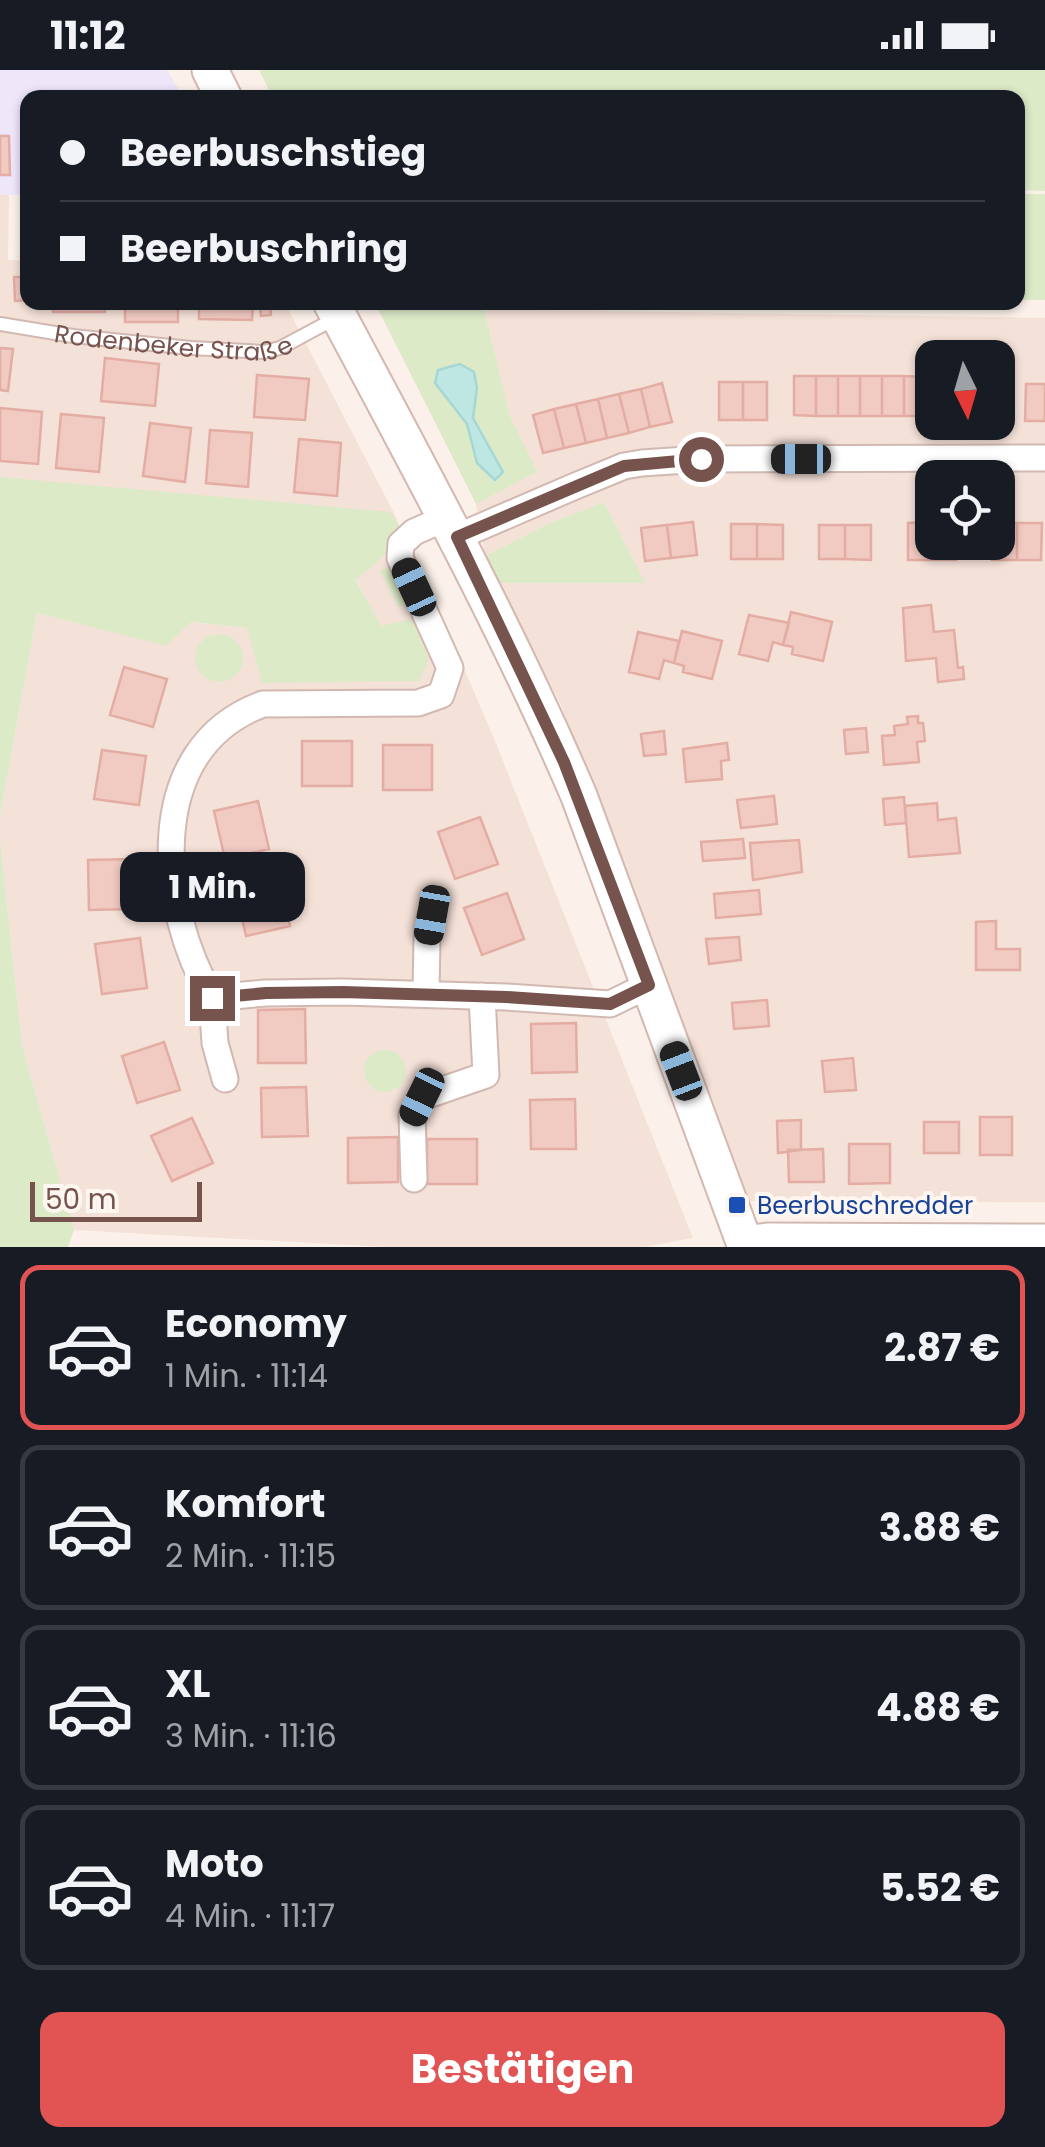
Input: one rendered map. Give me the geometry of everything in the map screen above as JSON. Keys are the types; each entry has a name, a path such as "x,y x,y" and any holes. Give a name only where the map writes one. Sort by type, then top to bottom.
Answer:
{"street":[{"name":"Rodenbeker Straße","path":"334,310 452,527 557,745 745,1243"},
{"path":"225,1079 216,1043 212,998 179,926 169,865 174,815 187,773 202,744 221,726 240,712 263,704 418,703 441,695 450,668 400,558 401,544 414,532 452,527 642,463 701,459 1045,458"},
{"path":"426,993 427,939 432,915"},
{"path":"212,998 315,992 426,993 610,1004 649,985"},
{"path":"414,1179 412,1115 422,1097 486,1075 482,996"},
{"path":"745,1243 768,1236 1045,1237"}],"lane":[{"name":"Rodenbeker Straße","path":"0,324 73,336 264,352 280,348 334,310"}],"shaded area":[{"path":"0,70 167,70 179,90 20,90 20,195 0,195"},
{"path":"0,195 9,195 8,260 20,261 20,310 289,310 398,521 0,481"},
{"path":"484,310 1045,318 1045,1202 739,1201 561,705 497,583 644,583 604,502 550,523 485,556 476,504 536,472 510,416"},
{"path":"410,543 493,736 693,1238 644,1247 387,1247 74,1230 22,1045 0,839 0,816 37,613 166,645 190,622 247,628 381,627 356,579 392,549"}],"green space":[{"path":"259,70 1045,70 1045,191 1025,190 1025,90 269,90"},
{"path":"1025,194 1045,194 1045,300 1025,300"},
{"path":"379,310 484,310 510,416 537,472 476,504","holes":["477,388 473,418 503,472 496,479 472,449 467,424 456,408"]},
{"path":"0,477 391,512 410,543 392,549 356,580 381,626 412,619 429,659 419,681 262,683 247,628 191,622 166,646 37,613 0,816"},
{"path":"604,502 645,583 497,583 485,556 550,523"},
{"path":"393,565 412,601 399,608 380,571"},
{"path":"219,634 236,641 243,658 236,675 219,682 202,675 195,658 202,641"},
{"path":"0,839 22,1045 74,1230 68,1247 0,1247"},
{"path":"385,1050 400,1056 406,1071 400,1086 385,1092 370,1086 364,1071 370,1056"}],"water":[{"path":"460,364 474,372 477,388 473,418 503,472 495,480 477,463 467,424 435,383 438,370"}],"building":[{"path":"0,136 9,136 10,175 0,175"},
{"path":"14,277 20,277 20,301 15,301"},
{"path":"53,310 105,310 105,312"},
{"path":"125,310 178,310 178,322 125,322"},
{"path":"199,310 253,310 252,320 199,319"},
{"path":"0,348 13,349 8,391 0,390"},
{"path":"105,358 159,364 155,406 101,401"},
{"path":"257,375 309,379 305,420 254,417"},
{"path":"794,376 816,376 816,416 794,415"},
{"path":"816,376 838,376 838,416 816,416"},
{"path":"838,376 860,376 860,416 838,416"},
{"path":"860,376 882,376 882,416 860,416"},
{"path":"882,376 904,376 904,416 882,416"},
{"path":"904,376 915,376 915,416 904,416"},
{"path":"719,382 743,382 743,420 719,420"},
{"path":"743,382 767,382 767,420 743,420"},
{"path":"662,383 672,422 650,427 641,389"},
{"path":"1026,384 1045,384 1045,421 1025,421"},
{"path":"641,389 650,427 629,433 619,394"},
{"path":"619,394 629,433 607,438 598,399"},
{"path":"598,399 607,438 586,443 576,404"},
{"path":"576,404 586,443 564,448 554,409"},
{"path":"0,408 42,412 38,464 0,461"},
{"path":"554,409 564,448 543,453 533,415"},
{"path":"61,414 104,418 99,472 56,468"},
{"path":"150,423 191,428 185,482 143,476"},
{"path":"210,430 252,433 248,487 206,483"},
{"path":"299,439 341,443 337,496 294,492"},
{"path":"693,522 697,555 671,558 667,525"},
{"path":"908,523 915,523 915,560 908,560"},
{"path":"1015,523 1017,523 1015,560"},
{"path":"1017,523 1042,523 1041,560 1017,560"},
{"path":"731,524 757,524 757,559 731,559"},
{"path":"757,524 783,525 783,559 757,559"},
{"path":"667,525 671,558 645,561 641,528"},
{"path":"819,525 845,525 845,559 819,559"},
{"path":"845,525 871,525 871,560 845,559"},
{"path":"931,605 934,632 954,630 958,668 963,667 964,679 938,682 936,658 906,661 903,608"},
{"path":"791,612 832,622 823,661 792,654 793,647 783,645"},
{"path":"749,615 789,623 783,645 773,642 768,661 739,654"},
{"path":"682,631 722,641 712,679 683,672 684,666 674,663"},
{"path":"638,632 679,641 674,663 664,660 659,679 629,672"},
{"path":"124,667 167,679 153,727 110,715"},
{"path":"918,716 925,741 917,742 919,762 884,765 882,736 895,735 894,726 908,724 907,717"},
{"path":"866,728 868,752 846,754 844,730"},
{"path":"664,731 666,754 644,756 641,734"},
{"path":"302,741 352,741 352,786 302,786"},
{"path":"727,743 729,760 721,761 722,779 686,782 683,749"},
{"path":"383,745 432,745 432,790 383,790"},
{"path":"102,750 146,756 139,805 94,799"},
{"path":"774,796 777,824 741,828 737,800"},
{"path":"904,797 906,823 885,825 883,799"},
{"path":"258,801 269,849 225,859 214,811"},
{"path":"937,803 938,820 956,818 960,853 909,857 905,806"},
{"path":"480,817 498,864 455,879 438,832"},
{"path":"743,839 745,858 703,861 701,842"},
{"path":"799,840 802,872 753,880 750,843"},
{"path":"134,859 135,909 89,910 88,860"},
{"path":"279,878 290,926 246,936 235,888"},
{"path":"759,890 761,914 716,918 714,894"},
{"path":"507,893 524,939 482,955 464,908"},
{"path":"996,921 996,949 1020,949 1020,970 976,970 976,922"},
{"path":"739,937 741,960 709,964 706,939"},
{"path":"140,938 147,988 102,994 95,944"},
{"path":"767,1000 769,1026 734,1029 732,1003"},
{"path":"305,1009 306,1063 258,1063 258,1010"},
{"path":"576,1023 577,1072 532,1073 531,1024"},
{"path":"164,1042 180,1090 137,1103 122,1056"},
{"path":"853,1058 856,1090 825,1092 822,1061"},
{"path":"306,1087 308,1136 262,1137 261,1088"},
{"path":"575,1099 576,1149 531,1149 530,1100"},
{"path":"980,1117 1012,1117 1012,1155 980,1155"},
{"path":"192,1118 213,1163 172,1181 151,1136"},
{"path":"801,1120 801,1150 778,1153 777,1121"},
{"path":"924,1122 959,1122 959,1153 924,1153"},
{"path":"398,1137 398,1182 348,1183 348,1138"},
{"path":"427,1139 477,1139 477,1184 427,1184"},
{"path":"849,1144 890,1144 890,1183 849,1184"},
{"path":"823,1149 824,1182 789,1182 788,1150"}],"place":[{"name":"Beerbuschredder","path":"737,1205"}],"route":[{"path":"212,998 266,993 426,993 610,1004 649,985 564,762 457,537 624,466 701,459"}]}
